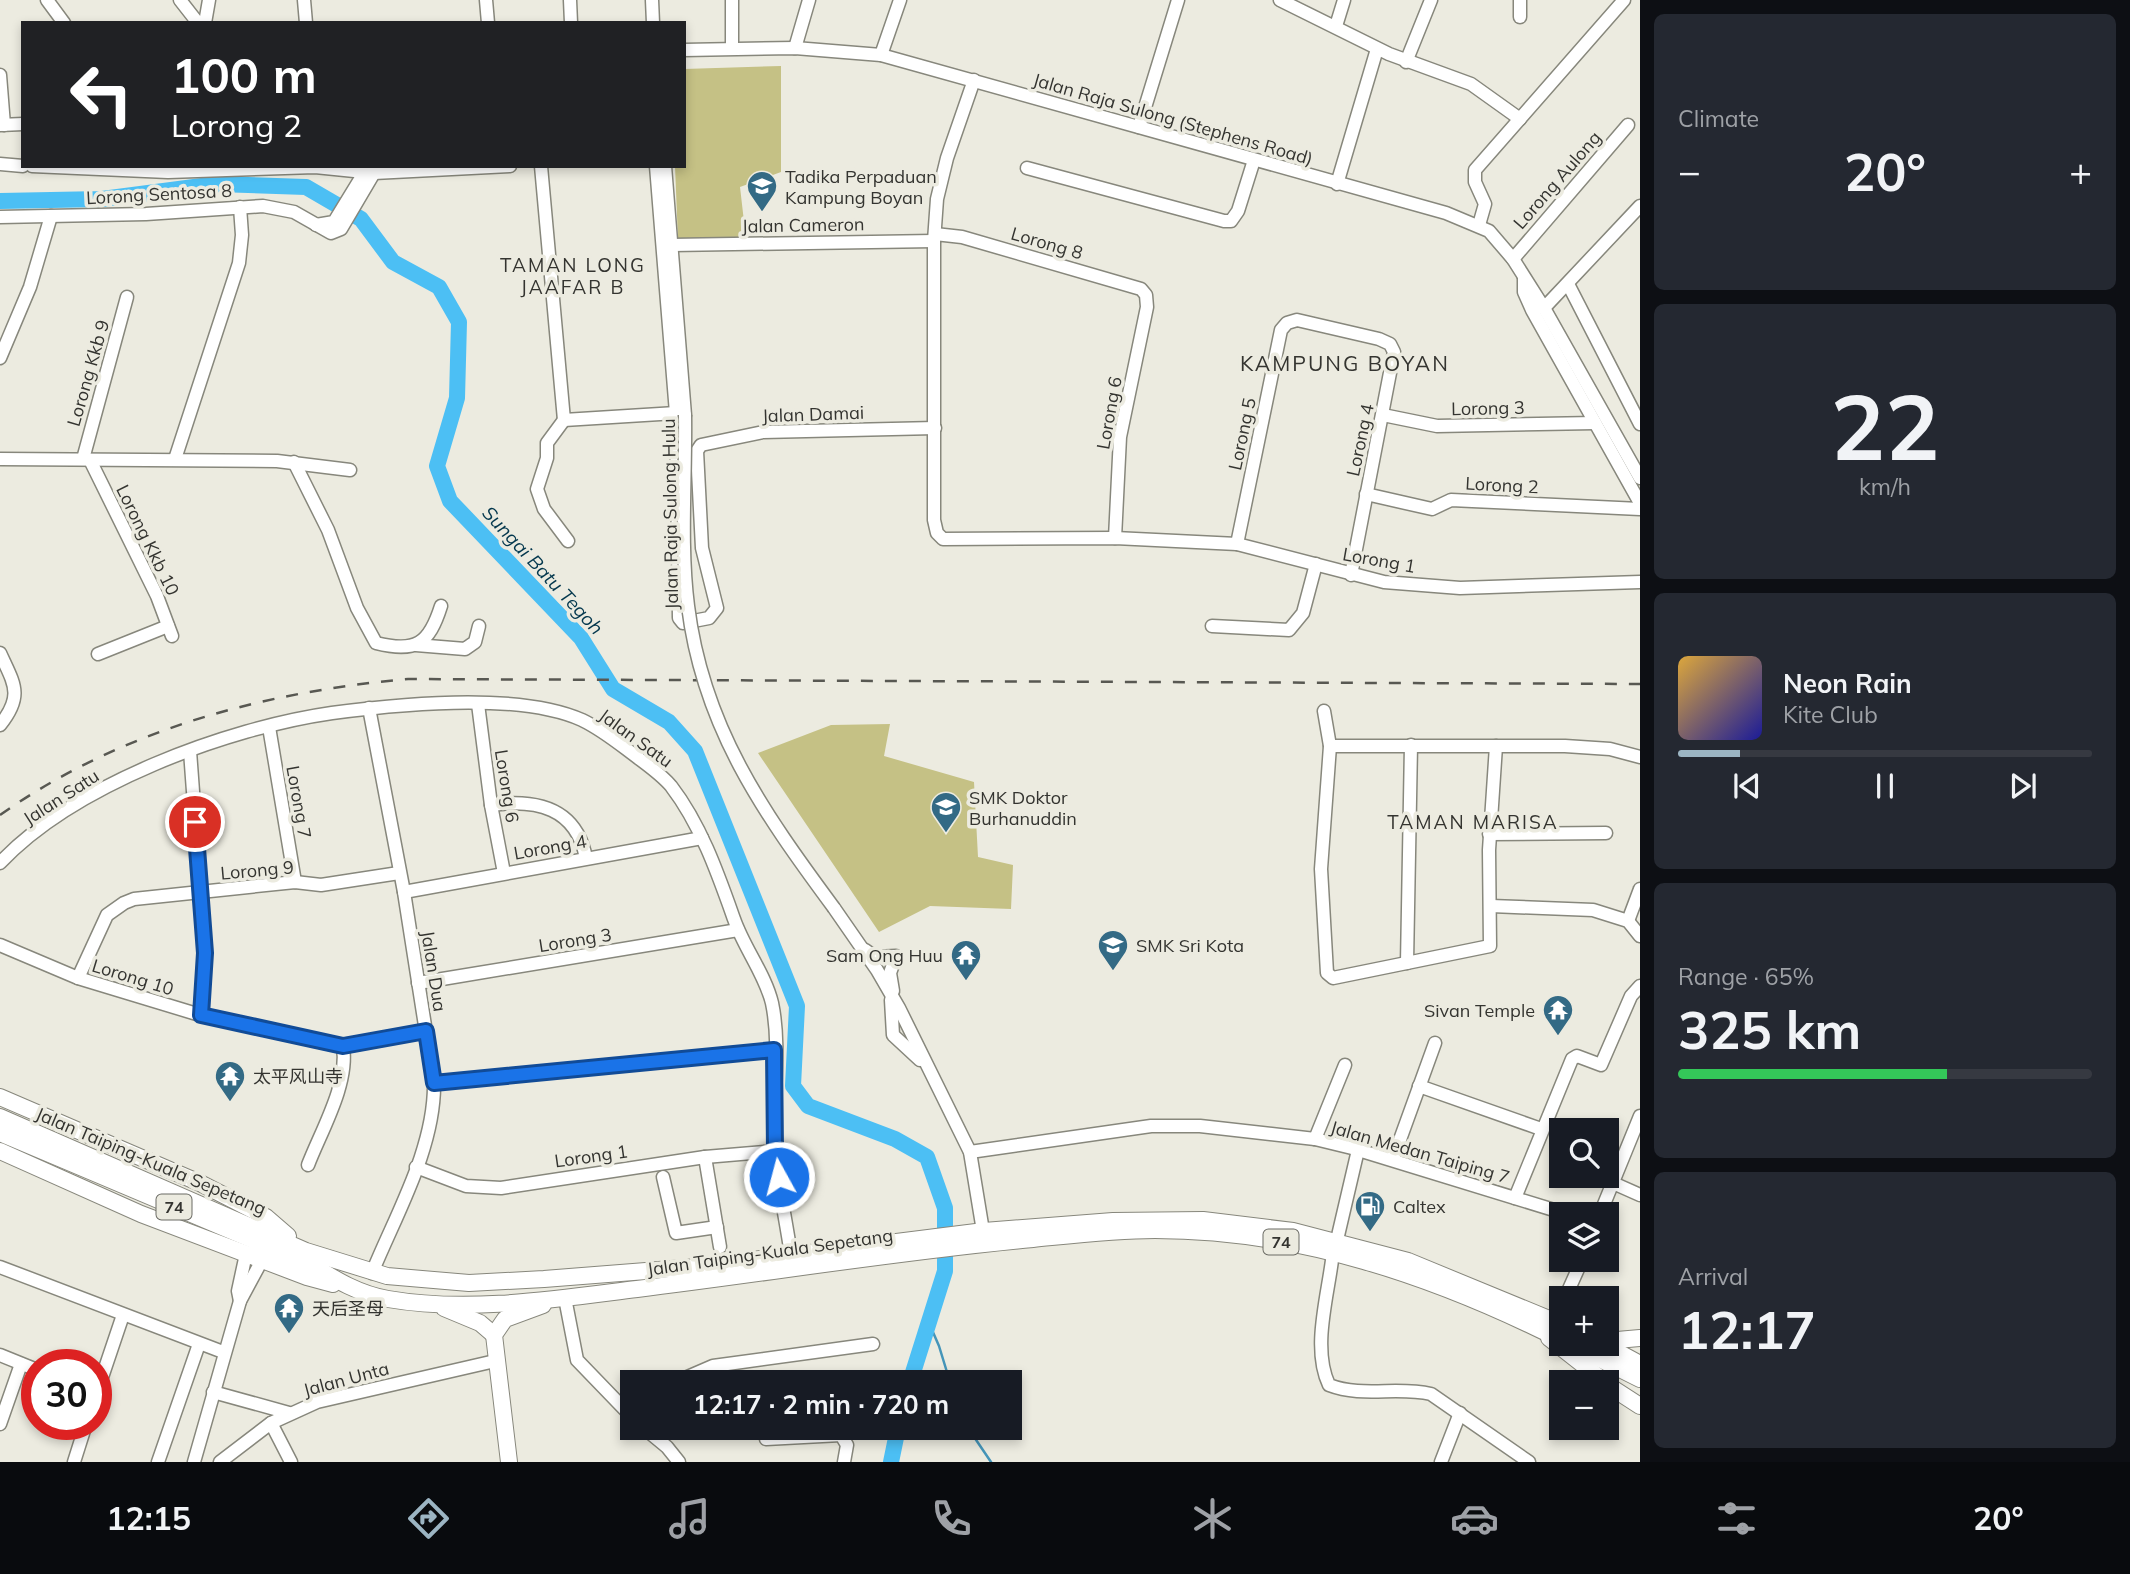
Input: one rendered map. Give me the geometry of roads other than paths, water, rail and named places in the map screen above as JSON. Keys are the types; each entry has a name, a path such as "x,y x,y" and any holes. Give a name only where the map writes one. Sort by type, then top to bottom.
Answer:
{"main road":[{"path":"0,1097 200,1183 266,1217 306,1251"},
{"name":"Jalan Taiping-Kuala Sepetang","path":"0,1117 306,1251 372,1273 443,1283 613,1274 937,1243"},
{"name":"Jalan Taiping-Kuala Sepetang","path":"0,1133 312,1265 346,1287 384,1298 431,1305 565,1298 977,1238 1154,1230 1335,1246 1408,1261 1549,1319"},
{"path":"0,1151 141,1214 307,1277 346,1287"},
{"name":"Jalan Taiping-Kuala Sepetang","path":"1335,1246 1526,1322 1549,1334"},
{"path":"443,1283 458,1295 452,1305"},
{"path":"509,1462 494,1335 505,1319 565,1298"},
{"path":"431,1305 480,1323 494,1335"},
{"path":"1526,1322 1589,1370"},
{"path":"1619,1340 1640,1338"},
{"path":"1596,1356 1639,1376"},
{"path":"1619,1356 1639,1376"},
{"path":"1619,1392 1640,1406"}],"street":[{"path":"47,0 63,21"},
{"path":"180,0 196,21"},
{"path":"205,21 209,0"},
{"path":"304,0 306,21"},
{"path":"486,0 488,21"},
{"path":"570,0 571,21"},
{"path":"652,0 653,21"},
{"path":"732,0 733,47"},
{"path":"795,48 809,0"},
{"path":"881,55 900,0"},
{"path":"1139,127 1178,0"},
{"path":"1280,0 1406,62 1471,84 1520,119"},
{"path":"1336,26 1343,0"},
{"path":"1406,62 1431,0"},
{"path":"1520,0 1520,17"},
{"path":"1479,225 1485,204 1475,182 1475,170 1623,0"},
{"name":"Jalan Raja Sulong (Stephens Road)","path":"686,50 795,48 881,55 1337,184 1446,212 1479,225 1499,240 1513,258 1640,478"},
{"path":"1337,184 1377,49"},
{"path":"0,75 2,125 21,124"},
{"path":"935,428 934,237 942,179 974,80"},
{"name":"Lorong Aulong","path":"1513,258 1629,125"},
{"path":"1027,168 1231,221 1238,211 1254,160"},
{"path":"0,164 21,166"},
{"path":"123,168 242,168"},
{"path":"343,168 369,173 477,168"},
{"path":"541,168 564,420 547,443 547,458 537,489 544,509 568,541"},
{"path":"564,420 680,414 656,168"},
{"name":"Jalan Raja Sulong Hulu","path":"666,168 688,606 706,696 730,751 755,793 861,946 899,1008"},
{"name":"Lorong Sentosa 8","path":"0,217 146,214 240,207 283,208 331,233 369,173"},
{"path":"1544,308 1640,206"},
{"path":"175,459 239,263 242,235 240,207"},
{"path":"0,358 30,287 51,216"},
{"name":"Jalan Cameron","path":"672,245 934,237"},
{"name":"Lorong 8","path":"934,237 962,237 1100,276 1141,289 1146,295"},
{"path":"1524,277 1524,292 1532,310 1640,503"},
{"path":"1568,284 1640,424"},
{"name":"Lorong 6","path":"1115,538 1120,438 1147,307 1146,295"},
{"name":"Lorong Kkb 9","path":"87,460 127,297"},
{"name":"Lorong 4","path":"1281,330 1287,323 1297,320 1379,339 1390,344 1394,352 1352,575"},
{"name":"Lorong 5","path":"1237,544 1281,330"},
{"name":"Jalan Damai","path":"680,414 678,605 679,618 689,624 709,618 717,608 702,548 697,451 701,445 763,432 935,428"},
{"name":"Lorong 3","path":"1383,415 1437,426 1595,423"},
{"name":"Lorong 1","path":"935,428 934,520 937,533 943,539 1115,538 1237,544 1384,582 1460,588 1640,582"},
{"path":"0,459 175,459 294,463 350,470"},
{"name":"Lorong Kkb 10","path":"87,460 170,631 98,653"},
{"path":"294,463 328,530 369,633 376,643 465,649 475,642 479,626"},
{"name":"Lorong 2","path":"1366,494 1432,509 1451,500 1640,509"},
{"path":"1212,626 1289,630 1303,613 1316,564"},
{"path":"416,645 425,641 434,628 442,606"},
{"path":"0,653 15,686 15,702 0,725"},
{"name":"Lorong 6","path":"478,704 491,805 504,873"},
{"name":"Jalan Satu","path":"0,863 26,840 91,796 141,769 269,727 369,708 478,704 543,709 581,720 603,732 671,786 702,838 738,930 771,1001 775,1151 791,1255"},
{"name":"Jalan Dua","path":"369,708 404,892 434,1083 434,1106 416,1167 372,1273"},
{"path":"1324,711 1330,746 1321,869 1327,973 1333,978 1490,946 1489,834 1496,746"},
{"name":"Lorong 7","path":"269,727 295,882"},
{"path":"1330,746 1411,744 1609,749 1640,757"},
{"path":"1407,963 1411,744"},
{"path":"190,751 205,953 201,1015"},
{"path":"491,805 520,801 552,810 575,828 583,843 586,858"},
{"path":"1489,834 1606,833"},
{"name":"Lorong 4","path":"404,892 702,838"},
{"name":"Lorong 9","path":"78,978 107,915 134,899 295,882 321,885 399,873"},
{"path":"1628,921 1640,889"},
{"path":"1490,906 1593,910 1628,921 1640,936"},
{"name":"Lorong 3","path":"418,984 738,930"},
{"name":"Lorong 10","path":"0,945 78,978 201,1015 343,1046 426,1031"},
{"path":"861,946 875,957 896,956 890,973 899,1008 970,1152 977,1238"},
{"path":"1515,1198 1541,1129 1572,1059 1577,1056 1601,1065 1631,996 1640,986"},
{"path":"890,994 893,1035 911,1049 929,1071"},
{"path":"1393,1159 1434,1043"},
{"path":"308,1165 341,1079 345,1059 343,1046"},
{"path":"434,1083 774,1050"},
{"path":"1315,1139 1345,1065"},
{"path":"1419,1086 1541,1129"},
{"path":"1619,1172 1635,1144 1640,1116"},
{"name":"Jalan Medan Taiping 7","path":"970,1152 1151,1126 1200,1125 1315,1139 1393,1159 1549,1208"},
{"path":"1358,1150 1335,1246 1322,1347 1322,1371 1329,1385 1359,1393 1413,1390 1431,1394 1529,1462"},
{"name":"Lorong 1","path":"416,1167 466,1186 501,1188 705,1157 775,1151"},
{"path":"705,1157 720,1247"},
{"path":"663,1177 676,1233 717,1227"},
{"path":"1619,1186 1640,1195"},
{"path":"240,1301 238,1291 246,1254"},
{"path":"196,1458 223,1352 240,1301 262,1260"},
{"path":"0,1267 223,1352"},
{"path":"565,1298 577,1360 620,1405"},
{"path":"112,1349 123,1315"},
{"path":"158,1462 199,1344"},
{"path":"704,1370 713,1366 873,1344"},
{"path":"0,1355 21,1364 0,1422"},
{"name":"Jalan Unta","path":"220,1462 271,1423 317,1402 495,1361"},
{"path":"213,1392 289,1413"},
{"path":"1441,1462 1460,1413"},
{"path":"271,1423 291,1462"},
{"path":"74,1462 81,1440"},
{"path":"659,1440 680,1462"},
{"path":"844,1440 844,1462"}],"waterway":[{"name":"Sungai Batu Tegoh","path":"0,201 102,199 217,184 306,187 361,219 393,262 439,287 459,322 457,398 437,466 450,501 581,638 613,689 669,722 695,751 797,1006 793,1086 808,1106 895,1139 927,1157 945,1208 945,1271 914,1370"},
{"path":"929,1323 946,1370"},
{"name":"Sungai Batu Tegoh","path":"891,1462 896,1440"},
{"path":"976,1440 991,1462"}],"railway":[{"path":"0,815 46,785 94,760 195,720 300,694 408,679 1640,684"}],"place":[{"name":"Tadika Perpaduan Kampung Boyan","path":"762,213"},
{"name":"SMK Doktor Burhanuddin","path":"946,834"},
{"name":"SMK Sri Kota","path":"1113,972"},
{"name":"Sam Ong Huu","path":"966,982"},
{"name":"Sivan Temple","path":"1558,1037"},
{"name":"太平风山寺","path":"230,1103"},
{"name":"Caltex","path":"1370,1233"},
{"name":"天后圣母","path":"289,1335"}],"district":[{"name":"TAMAN LONG JAAFAR B","path":"573,276"},
{"name":"KAMPUNG BOYAN","path":"1345,363"},
{"name":"TAMAN MARISA","path":"1473,822"}]}
